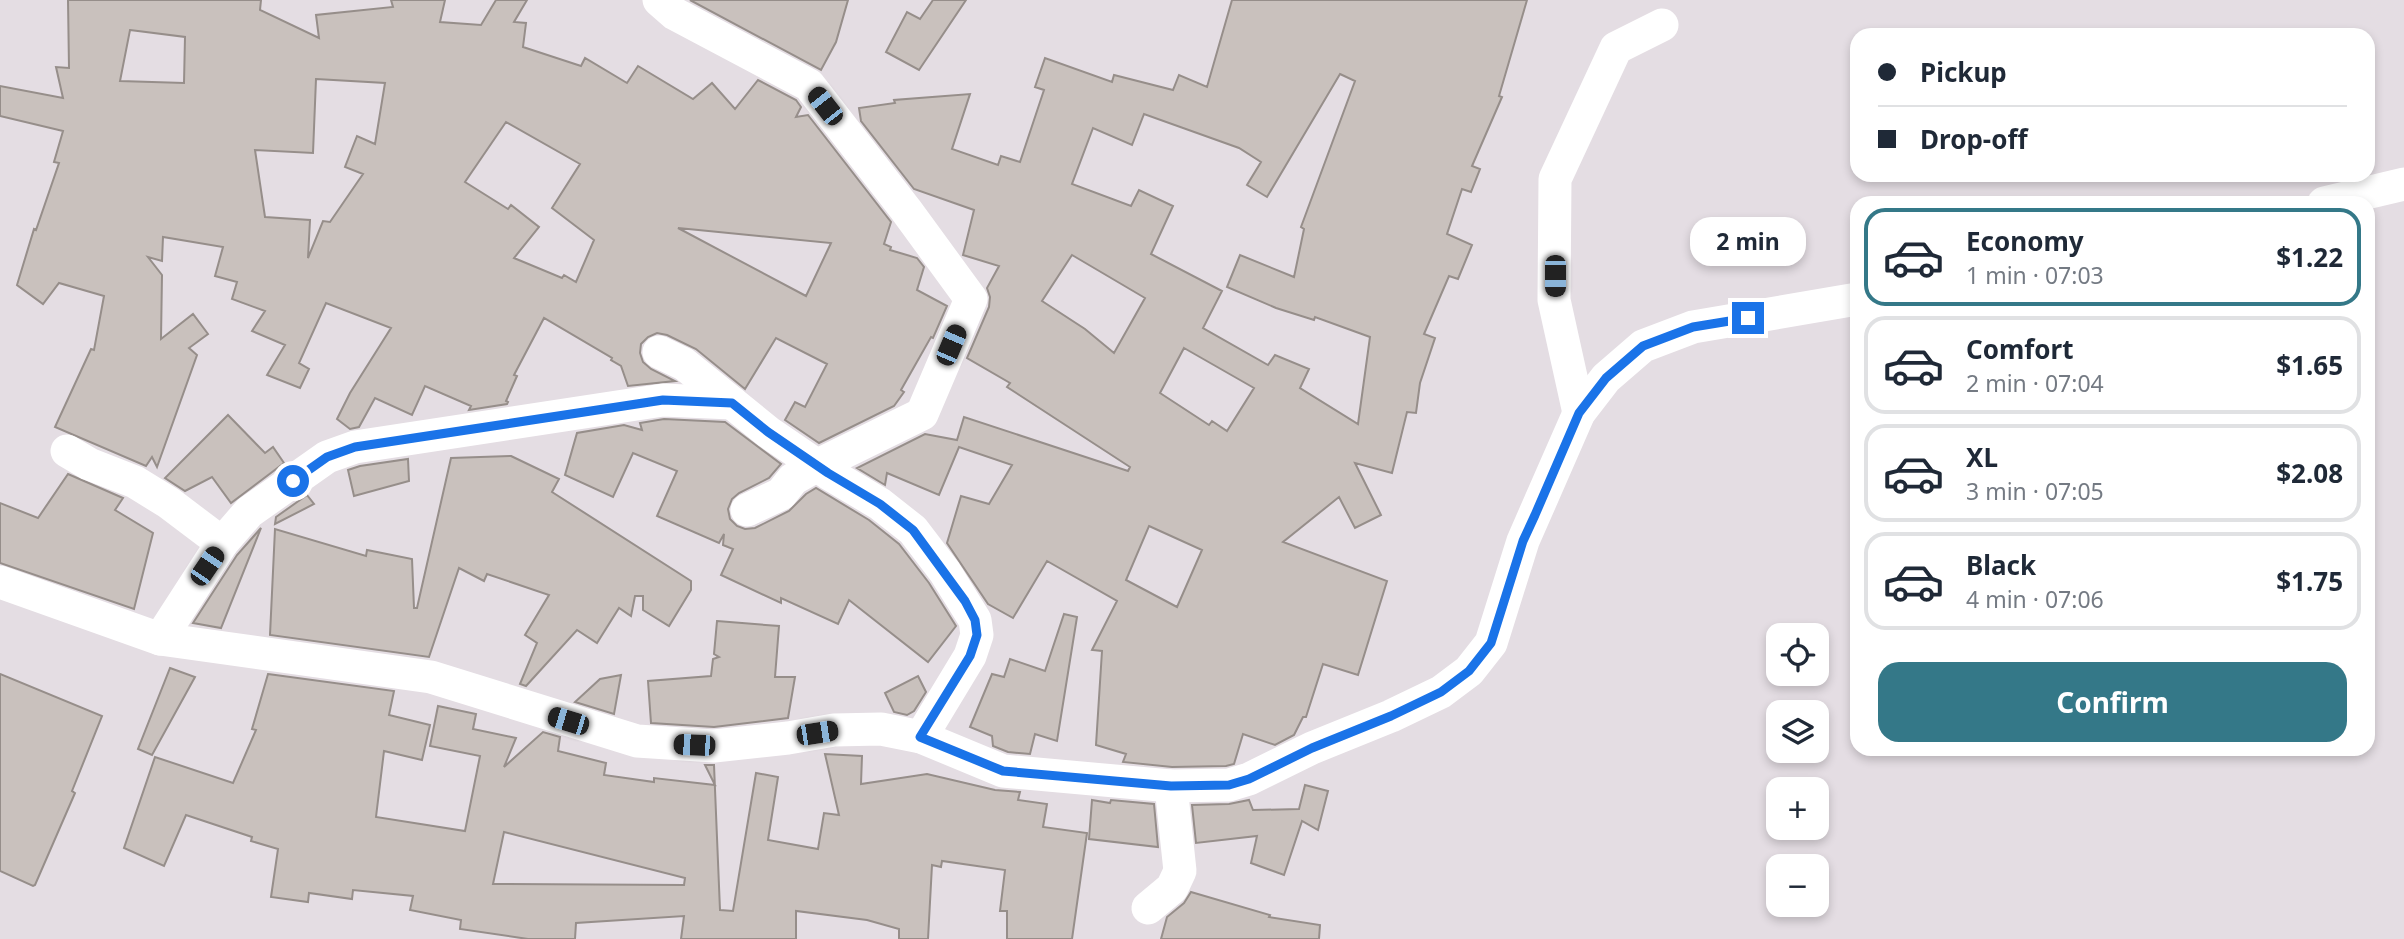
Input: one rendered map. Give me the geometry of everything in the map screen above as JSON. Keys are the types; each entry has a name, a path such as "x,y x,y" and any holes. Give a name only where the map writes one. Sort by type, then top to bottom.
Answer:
{"street":[{"path":"659,0 675,14 809,85 971,299 922,414 793,478 781,494 747,510"},
{"path":"1579,413 1555,300 1555,179 1616,48 1662,25"},
{"path":"2353,196 2404,184"},
{"path":"0,582 160,639 431,677 637,741 714,746 834,730 881,729 920,737 1003,771 1171,786 1229,785 1249,779 1312,748 1391,716 1441,692 1469,671 1491,643 1523,541 1579,413 1606,378 1643,346 1693,327 1850,300"},
{"path":"659,352 684,364 768,432 816,466 880,504 913,530 945,572 975,620 977,635 970,656 920,737"},
{"path":"160,639 222,543 249,512 327,457 355,447 663,400 732,403"},
{"path":"67,451 89,464 135,482 169,503 222,543"},
{"path":"1148,908 1172,888 1180,871 1171,786"}],"building":[{"path":"68,0 261,0 260,10 319,38 316,15 393,7 391,0 445,0 440,22 481,25 496,0 527,0 514,22 526,23 523,47 581,66 585,58 627,83 638,66 693,99 712,83 735,109 758,80 796,100 801,107 796,117 808,115 891,222 884,244 891,247 890,250 917,258 924,267 917,290 947,306 933,338 931,337 901,390 904,392 894,406 819,443 785,420 795,402 805,407 827,364 776,338 745,389 696,349 657,333 641,344 643,362 675,381 628,386 621,366 611,360 612,358 544,318 514,375 517,376 507,404 469,410 471,406 425,386 412,415 375,398 359,427 350,429 337,419 391,328 326,303 299,363 309,369 300,388 267,375 285,345 252,331 265,311 232,299 237,282 215,276 223,247 163,237 162,261 148,257 162,275 161,339 193,314 208,334 189,348 197,355 157,467 152,457 146,466 55,427 91,349 94,350 104,296 59,283 43,304 17,285 34,229 36,230 59,163 54,162 63,131 0,116 0,86 63,98 56,67 69,68","holes":["130,30 185,37 184,83 120,81","316,79 385,83 375,144 357,136 345,167 363,174 330,222 323,221 308,258 310,220 265,217 255,150 313,153","506,122 580,164 552,208 594,240 576,282 564,275 562,278 514,258 539,227 511,205 508,209 465,182","678,228 831,243 806,296"]},
{"path":"690,0 848,0 836,42 821,70"},
{"path":"933,0 966,0 919,70 886,52 907,12 920,19"},
{"path":"1232,0 1527,0 1499,96 1502,97 1472,166 1480,169 1471,192 1462,189 1447,234 1472,245 1458,279 1449,276 1424,334 1435,338 1420,383 1416,413 1407,412 1392,473 1355,463 1381,515 1355,528 1339,497 1283,542 1387,581 1358,675 1323,664 1306,717 1303,717 1294,735 1275,745 1243,734 1234,764 1172,767 1123,762 1126,754 1096,745 1102,651 1092,650 1117,601 1047,561 1013,618 988,604 947,543 961,496 989,504 1012,465 959,447 939,495 887,473 885,485 857,468 925,434 957,440 964,417 1128,471 1130,467 1007,387 1010,383 967,358 989,307 987,288 999,266 963,255 974,210 914,189 861,121 859,108 895,103 894,100 970,94 952,149 998,165 1001,156 1020,162 1044,90 1035,87 1045,58 1112,82 1114,75 1173,90 1179,75 1207,87","holes":["1340,74 1355,81 1301,227 1304,229 1294,277 1240,255 1227,287 1276,308 1314,320 1315,317 1370,337 1358,424 1300,388 1309,369 1275,355 1268,365 1203,328 1222,291 1151,254 1173,206 1139,190 1131,206 1072,184 1093,128 1132,145 1144,114 1239,148 1261,162 1247,185 1267,197","1072,255 1145,298 1114,353 1085,329 1042,301","1184,348 1254,388 1227,431 1212,421 1209,425 1160,393","1149,526 1202,550 1177,607 1126,580"]},
{"path":"228,415 265,453 273,447 284,463 231,503 212,477 185,491 165,478"},
{"path":"664,419 725,422 781,464 769,478 732,499 728,509 730,519 737,526 755,528 789,511 816,488 869,520 899,544 929,583 956,626 928,662 849,600 838,624 781,598 781,603 721,575 733,549 723,545 724,534 719,543 657,516 677,471 633,453 613,497 565,475 577,433 624,425 642,430 640,423"},
{"path":"511,456 559,479 552,492 691,581 691,590 669,626 643,610 643,596 635,596 631,616 619,608 597,643 577,630 526,686 520,684 537,643 525,635 549,595 487,574 484,581 459,568 429,657 270,635 275,529 366,556 367,550 412,559 414,608 417,608 451,458"},
{"path":"408,459 409,481 354,496 348,470"},
{"path":"68,474 123,498 115,510 153,533 134,609 0,563 0,503 38,518"},
{"path":"307,495 314,504 275,524 276,517"},
{"path":"261,528 221,628 193,623 237,555"},
{"path":"1064,614 1077,617 1057,741 1035,734 1030,754 1008,752 993,746 992,736 970,727 992,674 1004,677 1010,659 1045,671"},
{"path":"717,621 779,626 775,677 795,677 788,718 714,727 651,723 648,681 711,676 713,659 719,657 714,654"},
{"path":"170,668 195,677 152,755 138,749"},
{"path":"0,674 102,716 72,791 75,793 33,886 0,871"},
{"path":"268,674 394,691 389,715 430,725 422,760 384,751 376,817 465,831 480,756 430,746 438,706 476,714 473,729 516,738 504,767 543,732 560,737 558,751 606,763 604,775 654,782 654,778 715,785 720,910 733,911 756,773 778,777 768,840 818,849 824,813 839,815 825,754 862,756 861,784 927,774 995,790 1020,792 1018,800 1047,804 1043,827 1087,833 1072,939 1007,939 1007,911 1000,911 1005,870 942,861 941,867 932,865 928,939 899,939 899,929 867,920 796,911 796,939 681,939 684,916 576,923 575,939 528,939 460,929 461,920 410,910 413,896 353,890 352,899 309,893 308,902 271,897 278,849 251,841 252,837 186,815 164,866 124,848 155,757 233,783 256,730 252,729","holes":["504,832 685,878 684,885 493,884"]},
{"path":"621,675 614,714 575,702 600,679"},
{"path":"918,676 926,692 914,711 907,715 894,712 885,693"},
{"path":"705,765 714,765 715,785"},
{"path":"1305,785 1328,791 1318,830 1302,821 1284,875 1251,863 1257,836 1196,843 1192,805 1229,804 1249,800 1253,810 1299,809"},
{"path":"1092,800 1154,804 1158,847 1089,839"},
{"path":"1191,892 1270,915 1269,917 1320,925 1319,939 1161,939 1167,917 1184,903"}],"route":[{"path":"293,481 327,457 355,447 663,400 732,403 768,432 880,504 913,530 965,601 975,620 977,635 970,656 954,685 920,737 1003,771 1171,786 1229,785 1249,779 1312,748 1416,705 1441,692 1469,671 1491,643 1523,541 1579,413 1606,378 1643,346 1693,327 1748,318"}]}
